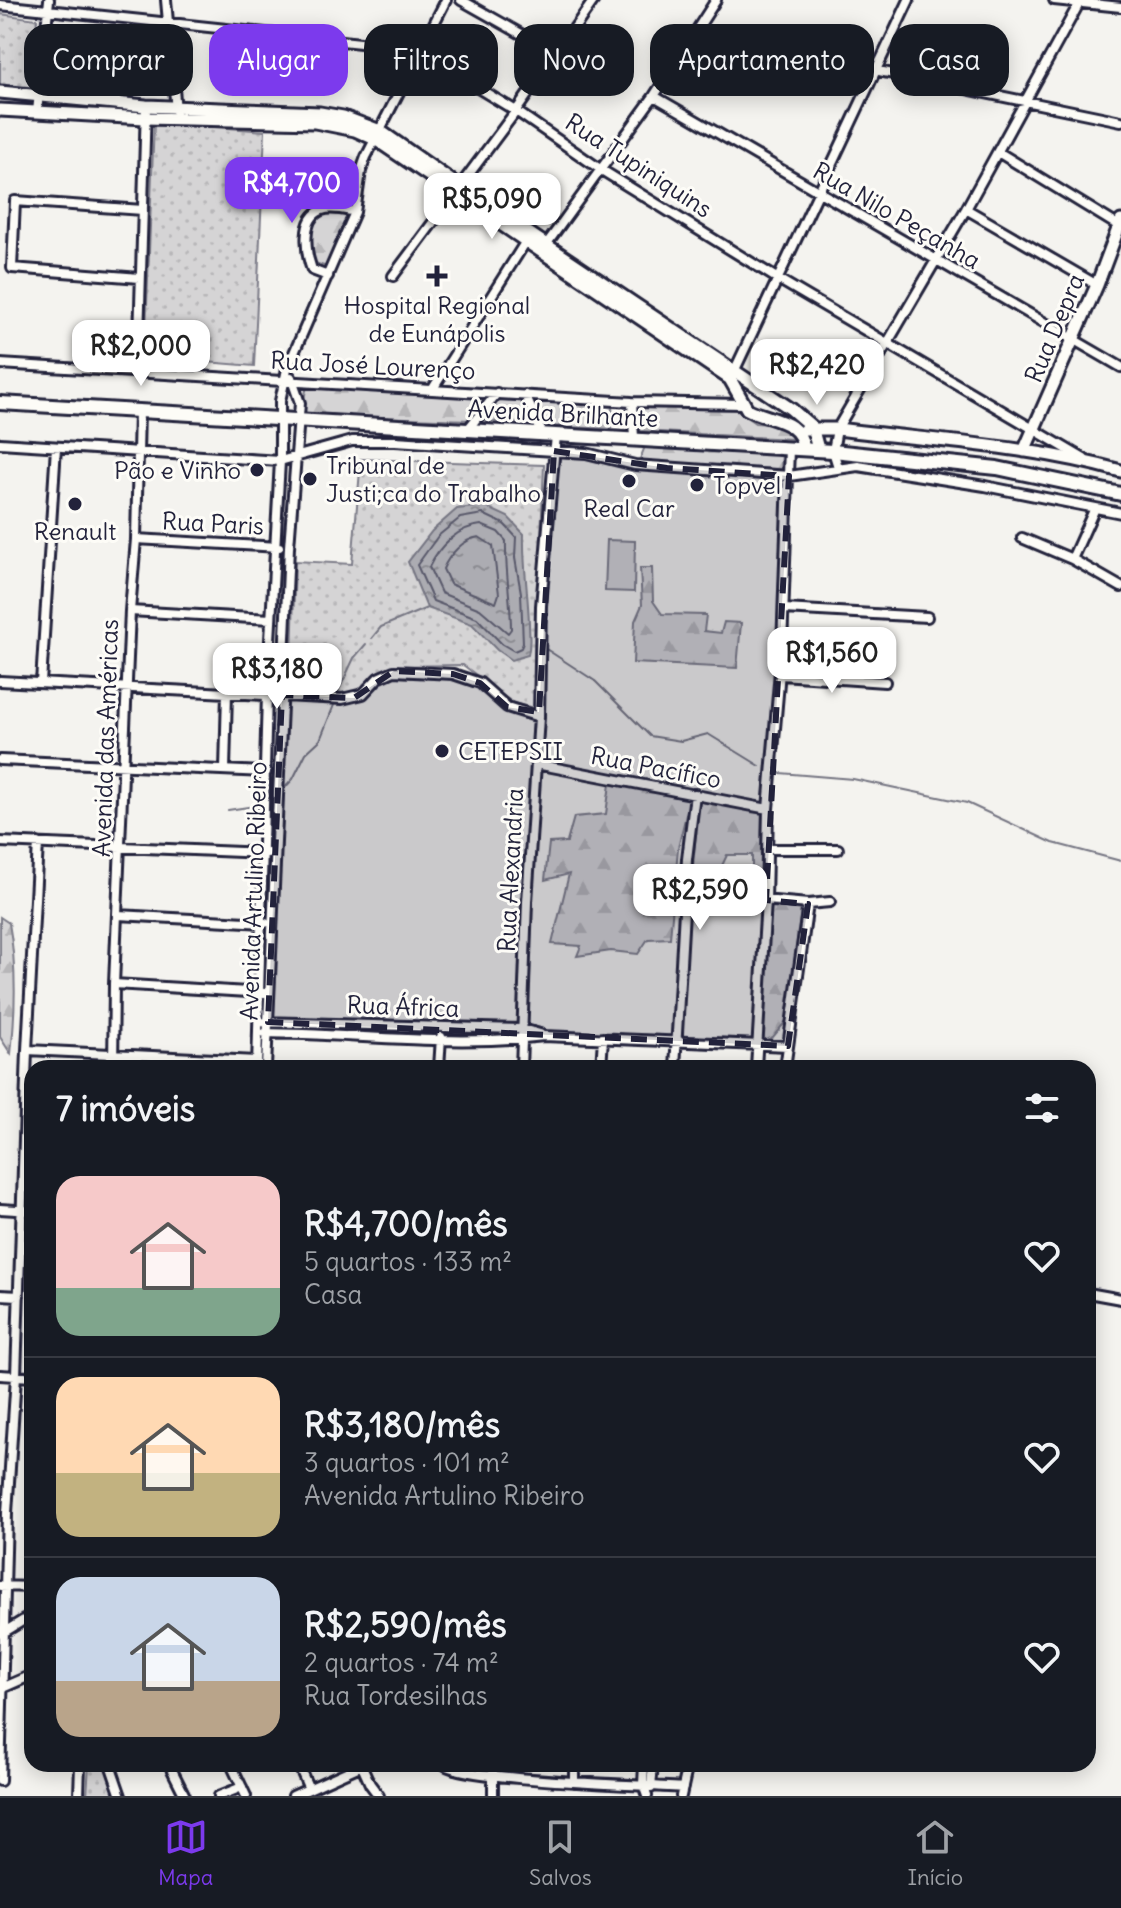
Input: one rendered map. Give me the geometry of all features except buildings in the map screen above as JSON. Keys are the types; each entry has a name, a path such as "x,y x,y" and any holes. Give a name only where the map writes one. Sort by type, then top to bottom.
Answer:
{"main road":[{"path":"0,92 24,94"},
{"path":"39,96 101,102 146,112 315,122 377,135 690,348 791,409 812,427"},
{"path":"100,116 101,102"},
{"path":"0,110 100,116 146,112"},
{"name":"Rua Depra","path":"1024,451 1117,246 1120,223"},
{"path":"732,375 742,402 749,410 791,425 811,449"},
{"path":"742,402 755,385"},
{"path":"761,415 773,397"},
{"name":"Avenida Brilhante","path":"0,403 811,449 997,468 1121,494"},
{"path":"811,449 812,427"},
{"path":"797,431 812,427 837,429 1024,451 1091,463"},
{"name":"Rua Tupiniquins","path":"1091,463 1121,471"}],"street":[{"path":"166,0 176,114"},
{"name":"Avenida Artulino Ribeiro","path":"434,24 446,0"},
{"path":"461,0 514,30"},
{"path":"576,24 594,0"},
{"path":"701,24 716,0"},
{"path":"732,375 909,0"},
{"path":"1054,0 1121,7"},
{"path":"838,467 833,451 837,429 966,209 1081,1"},
{"name":"Rua Tupiniquins","path":"0,5 49,5 167,23 364,43"},
{"path":"874,69 1121,121"},
{"path":"37,112 39,96"},
{"name":"Avenida Artulino Ribeiro","path":"264,993 261,923 267,694 280,461 278,418 283,380 355,212 361,171 397,96"},
{"name":"Rua Tupiniquins","path":"491,96 600,169 778,279 1091,463"},
{"path":"393,276 526,96"},
{"path":"544,248 654,96"},
{"name":"Rua Nilo Peçanha","path":"654,96 1121,367"},
{"path":"138,372 146,112"},
{"path":"998,152 1120,223"},
{"path":"140,278 12,268 15,201 143,210"},
{"path":"328,276 312,270 307,256 308,228 313,216 324,209 355,212"},
{"path":"966,209 1097,285"},
{"path":"436,389 434,387 528,238"},
{"name":"Rua José Lourenço","path":"0,364 632,402 742,402"},
{"path":"287,369 294,380"},
{"name":"Avenida Artulino Ribeiro","path":"265,1060 264,993 271,923 289,547 299,420 299,392 294,380"},
{"path":"468,429 497,393"},
{"path":"525,395 542,433"},
{"path":"632,402 634,438"},
{"name":"Avenida das Américas","path":"113,1060 139,411"},
{"name":"Rua Alexandria","path":"521,1060 539,717 541,606 556,435"},
{"path":"0,443 280,461 358,441 594,454 651,467 789,476 858,466 956,481 1121,513"},
{"path":"41,683 56,447"},
{"path":"756,1060 768,809 781,675 789,448"},
{"path":"1072,559 1095,508"},
{"path":"1022,538 1072,559 1121,587"},
{"name":"Rua Paris","path":"136,539 289,547"},
{"path":"784,609 927,617"},
{"path":"130,611 271,619"},
{"path":"0,681 354,698 363,694 378,678 394,671 453,674 480,683 507,707 539,717"},
{"path":"781,675 885,682"},
{"path":"225,770 227,692"},
{"path":"0,760 266,772"},
{"name":"Rua Pacífico","path":"536,764 768,809"},
{"path":"675,1060 687,859 695,794"},
{"path":"0,842 274,854"},
{"path":"27,1060 38,843"},
{"path":"767,849 838,849"},
{"path":"686,893 808,904 830,902"},
{"path":"786,1060 808,904"},
{"path":"118,915 271,923"},
{"path":"114,984 264,993"},
{"name":"Rua África","path":"263,1022 788,1046"},
{"path":"440,1060 441,1028"},
{"name":"Avenida Artulino Ribeiro","path":"258,1060 263,1033"},
{"name":"Rua África","path":"263,1033 441,1039 522,1034"},
{"path":"602,1060 603,1038"},
{"path":"27,1050 185,1060"},
{"path":"0,1777 4,1513 16,1376 24,1146"},
{"path":"0,1209 22,1210"},
{"path":"1096,1294 1121,1299"},
{"path":"0,1295 19,1296"},
{"path":"0,1375 24,1376"},
{"path":"0,1446 11,1446"},
{"path":"3,1586 24,1587"},
{"path":"2,1633 24,1620"},
{"path":"2,1688 24,1678"},
{"path":"79,1796 80,1772"},
{"path":"113,1772 121,1796"},
{"path":"173,1772 185,1796"},
{"path":"235,1772 246,1796"},
{"path":"302,1772 309,1789"},
{"path":"293,1796 347,1772"},
{"path":"365,1772 379,1796"},
{"path":"462,1772 648,1785 682,1792 686,1772"},
{"path":"492,1772 493,1796"},
{"path":"574,1772 574,1782"},
{"path":"646,1772 648,1796"},
{"path":"648,1785 651,1772"},
{"path":"219,1796 242,1787"}],"highlighted area":[{"path":"554,451 667,468 789,476 766,900 808,904 788,1046 268,1022 282,695 354,698 394,671 453,674 480,683 507,707 539,712"}],"green space":[{"path":"0,14 37,19 37,24 24,24 24,92 0,90"},
{"path":"154,122 265,131 254,366 145,357"},
{"path":"335,212 349,216 327,267 315,263 311,256 312,226 319,216"},
{"path":"307,386 490,397 472,420 305,415"},
{"path":"498,397 521,399 532,423 480,421"},
{"path":"535,400 612,406 613,423 610,429 546,426"},
{"path":"642,407 732,407 755,423 790,428 792,439 640,431"},
{"path":"646,444 782,453 781,469 645,463 640,459"},
{"path":"361,459 544,465 534,708 513,703 463,665 393,666 347,699 291,693 295,561 352,564"},
{"path":"607,540 635,541 634,592 605,591"},
{"path":"640,568 652,568 653,601 662,614 706,615 704,631 721,633 724,622 741,623 737,668 633,663 635,621 642,605"},
{"path":"610,784 690,798 678,848 670,938 648,939 638,954 611,951 577,956 581,946 552,944 569,874 545,880 549,843 567,842 574,817 606,814"},
{"path":"699,801 762,813 761,882 752,880 752,855 727,855 719,872 719,886 691,887"},
{"path":"769,907 801,909 787,1020 773,1037 760,1043"},
{"path":"0,917 9,923 13,956 15,1004 11,1054 0,1037"},
{"path":"88,1772 112,1772 120,1796 87,1796"}],"water":[{"path":"484,506 508,517 524,534 529,647 528,655 511,660 472,624 427,608 408,562 432,531 457,509"}],"waterway":[{"path":"372,638 381,627 427,608"},
{"path":"338,692 354,658 366,644"},
{"path":"546,649 595,681 650,736 681,741 708,734 760,766"},
{"path":"281,792 293,779 306,753 320,740 334,705"},
{"path":"780,773 853,779 967,803 1053,843 1121,861"},
{"path":"228,810 255,806"}],"place":[{"name":"Hospital Regional de Eunápolis","path":"437,276"},
{"name":"Pão e Vinho","path":"257,470"},
{"name":"Tribunal de Justi;ca do Trabalho","path":"310,479"},
{"name":"Real Car","path":"629,481"},
{"name":"Topvel","path":"697,485"},
{"name":"Renault","path":"75,504"},
{"name":"CETEPSII","path":"442,751"}]}
